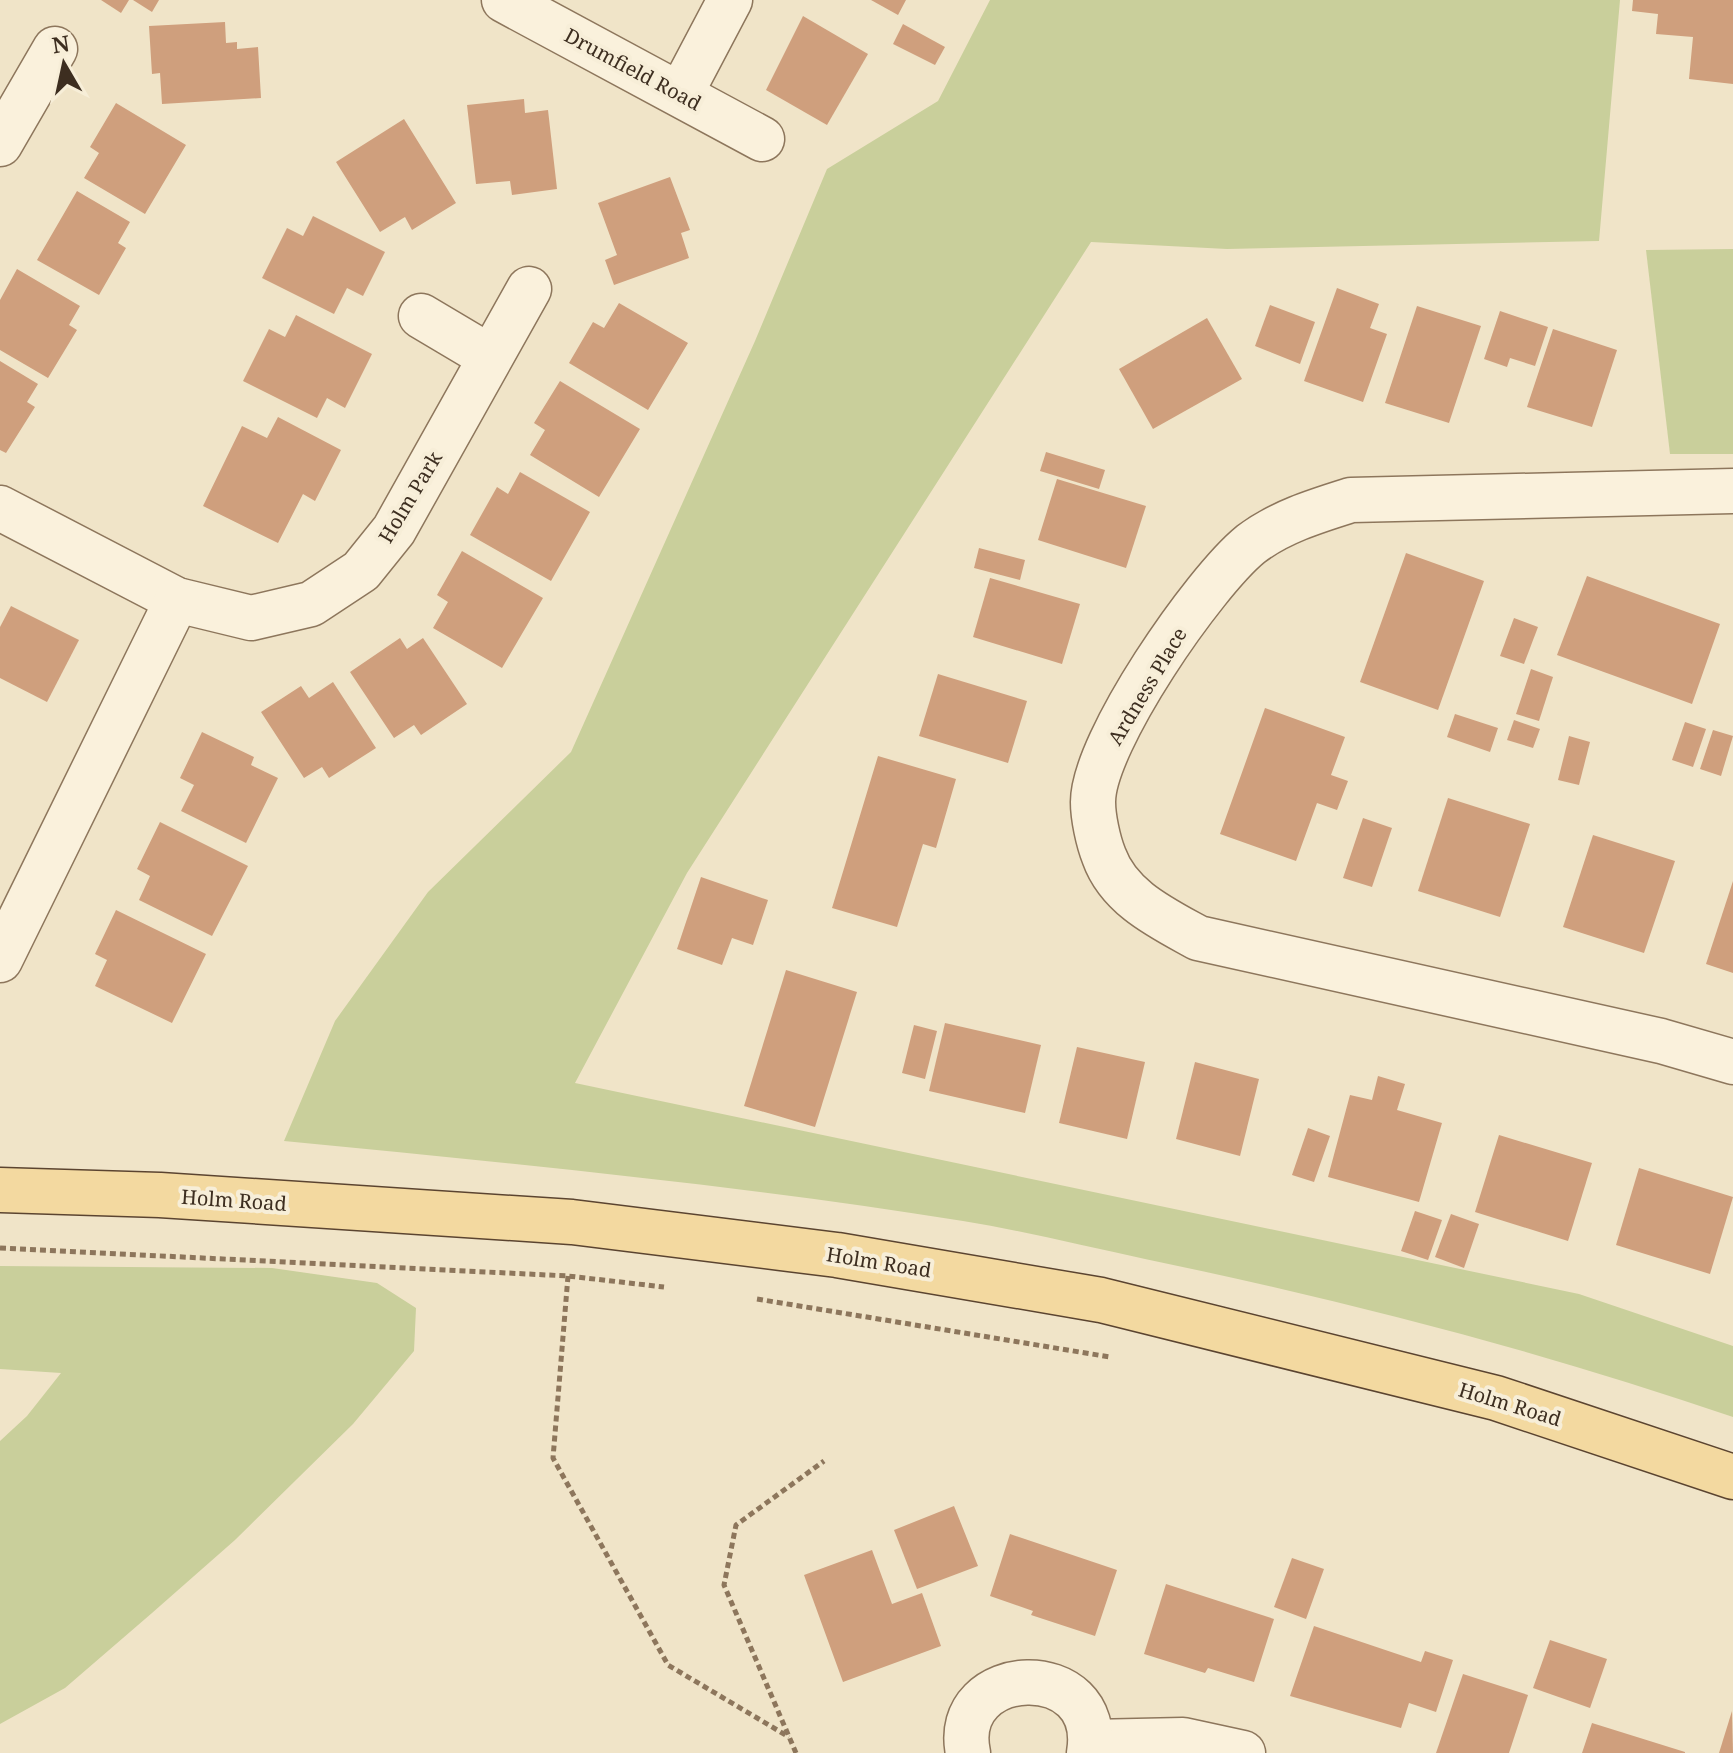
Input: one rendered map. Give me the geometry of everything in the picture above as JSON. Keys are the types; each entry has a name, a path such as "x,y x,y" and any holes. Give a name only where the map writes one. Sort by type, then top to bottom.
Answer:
{"main road":[{"name":"Holm Road","path":"0,1190 160,1195 572,1222 837,1255 1101,1300 1450,1386 1496,1398 1733,1477"}],"street":[{"name":"Drumfield Road","path":"504,0 762,139"},
{"path":"681,93 730,0"},
{"path":"7,117 55,49"},
{"name":"Holm Park","path":"0,508 177,600 251,618 311,604 361,571 394,530 529,289"},
{"path":"421,316 490,357"},
{"name":"Ardness Place","path":"1733,491 1351,500 1300,516 1252,544 1216,579 1152,669 1116,734 1093,800 1104,858 1139,905 1198,938 1661,1041 1733,1062"},
{"path":"2,952 177,600"},
{"path":"968,1753 969,1725 977,1708 991,1693 1008,1684 1027,1680 1064,1691 1078,1705 1087,1722 1090,1747 1183,1740 1243,1753"}],"path":[{"path":"0,1248 568,1276 677,1288"},
{"path":"568,1276 553,1458 668,1665 789,1737"},
{"path":"755,1298 1121,1358"},
{"path":"796,1753 724,1585 736,1525 824,1461"}],"green space":[{"path":"990,0 1620,0 1599,241 1227,249 1091,242 687,873 575,1083 1579,1294 1733,1346 1733,1417 1588,1370 1441,1329 1219,1275 986,1225 709,1186 284,1141 335,1021 428,892 571,752 755,341 827,169 938,101"},
{"path":"1733,249 1733,454 1670,454 1646,250"},
{"path":"0,1266 272,1268 377,1283 416,1308 414,1351 353,1424 235,1540 65,1688 0,1724 0,1441 27,1416 61,1373 0,1369"}],"building":[{"path":"101,0 129,0 121,13"},
{"path":"133,0 159,0 152,12"},
{"path":"871,0 906,0 898,15"},
{"path":"1633,0 1733,0 1733,84 1689,79 1693,37 1656,34 1658,14 1632,11"},
{"path":"803,16 868,54 827,125 766,90"},
{"path":"225,22 226,43 237,42 237,49 258,47 261,98 162,104 160,73 152,74 149,26"},
{"path":"903,24 945,47 935,65 893,44"},
{"path":"524,99 525,113 548,110 557,189 512,195 510,181 476,184 467,105"},
{"path":"116,103 186,145 145,214 84,178 99,153 90,147"},
{"path":"404,119 456,203 412,230 405,217 380,232 336,162"},
{"path":"670,177 690,230 681,233 689,258 614,285 605,260 617,255 598,203"},
{"path":"77,191 130,222 118,243 126,248 99,295 37,260"},
{"path":"313,216 385,252 363,296 347,288 334,314 262,278 287,228 303,236"},
{"path":"17,269 80,306 69,325 77,330 48,378 0,350 0,300"},
{"path":"1337,288 1379,304 1370,328 1387,334 1363,402 1304,381"},
{"path":"619,303 688,343 648,410 569,363 593,322 604,328"},
{"path":"1270,305 1315,322 1300,364 1255,346"},
{"path":"1417,306 1481,326 1449,423 1385,403"},
{"path":"1500,311 1548,327 1535,366 1510,358 1507,367 1484,359"},
{"path":"296,315 372,354 345,408 327,398 317,418 243,381 269,329 285,337"},
{"path":"1207,318 1242,379 1153,429 1119,369"},
{"path":"1553,329 1617,350 1592,427 1527,407"},
{"path":"0,361 38,384 27,402 35,407 6,453 0,450"},
{"path":"560,381 640,429 599,497 530,455 545,430 534,423"},
{"path":"278,417 341,450 315,501 303,494 278,543 203,506 242,426 267,438"},
{"path":"1046,452 1105,470 1099,489 1040,471"},
{"path":"520,472 590,512 551,581 470,535 497,487 508,494"},
{"path":"1057,479 1146,506 1126,568 1038,540"},
{"path":"979,548 1025,560 1020,580 974,568"},
{"path":"462,551 543,598 502,668 433,628 448,602 437,595"},
{"path":"1406,553 1484,581 1438,710 1360,682"},
{"path":"1587,576 1720,624 1692,704 1557,655"},
{"path":"990,578 1080,604 1062,664 973,637"},
{"path":"11,606 79,640 47,702 0,678 0,627"},
{"path":"1514,618 1538,627 1524,664 1500,656"},
{"path":"400,638 407,649 423,638 467,704 421,735 414,725 394,738 350,672"},
{"path":"1531,669 1553,677 1539,721 1516,714"},
{"path":"938,674 1027,701 1008,763 919,736"},
{"path":"333,682 376,748 329,778 322,767 304,778 261,712 301,686 309,698"},
{"path":"1265,708 1345,737 1331,775 1348,781 1337,810 1317,803 1296,861 1220,834"},
{"path":"1455,714 1498,728 1490,752 1447,737"},
{"path":"1514,720 1540,729 1533,748 1507,740"},
{"path":"1685,722 1706,729 1693,767 1672,760"},
{"path":"1713,730 1733,736 1721,776 1700,769"},
{"path":"202,732 254,757 251,765 278,778 246,843 181,811 194,785 180,778"},
{"path":"1569,736 1590,742 1579,785 1558,780"},
{"path":"878,756 956,779 936,848 923,844 897,927 832,908"},
{"path":"1448,798 1530,824 1500,917 1418,891"},
{"path":"1363,818 1392,828 1372,887 1343,878"},
{"path":"160,822 248,866 212,936 139,900 150,876 137,869"},
{"path":"1593,835 1675,861 1644,953 1563,927"},
{"path":"701,877 768,900 753,945 732,938 722,965 677,949"},
{"path":"1733,881 1733,973 1706,964"},
{"path":"116,910 206,954 172,1023 95,986 107,960 95,954"},
{"path":"786,970 857,992 815,1127 744,1106"},
{"path":"945,1023 1041,1045 1025,1113 929,1091"},
{"path":"914,1025 937,1031 925,1079 902,1073"},
{"path":"1077,1047 1145,1062 1127,1139 1059,1123"},
{"path":"1195,1062 1259,1079 1240,1156 1176,1139"},
{"path":"1378,1076 1405,1084 1397,1110 1442,1123 1419,1202 1328,1177 1350,1095 1372,1100"},
{"path":"1308,1128 1330,1136 1314,1182 1292,1175"},
{"path":"1499,1135 1592,1163 1568,1241 1475,1212"},
{"path":"1639,1168 1733,1197 1710,1274 1616,1245"},
{"path":"1415,1211 1442,1220 1428,1260 1401,1251"},
{"path":"1451,1214 1479,1224 1464,1268 1435,1257"},
{"path":"954,1506 978,1566 917,1589 894,1530"},
{"path":"1010,1534 1117,1570 1095,1636 1031,1615 1033,1611 990,1596"},
{"path":"872,1550 892,1604 922,1593 941,1646 843,1682 804,1575"},
{"path":"1292,1558 1324,1569 1306,1619 1274,1607"},
{"path":"1166,1584 1274,1619 1254,1682 1208,1668 1205,1673 1144,1654"},
{"path":"1314,1626 1421,1662 1425,1651 1453,1660 1436,1712 1409,1703 1401,1728 1290,1696"},
{"path":"1550,1640 1607,1659 1590,1708 1533,1688"},
{"path":"1463,1674 1528,1695 1509,1753 1436,1753"},
{"path":"1732,1711 1733,1753 1719,1753"},
{"path":"1592,1723 1685,1752 1685,1753 1582,1753"}]}
